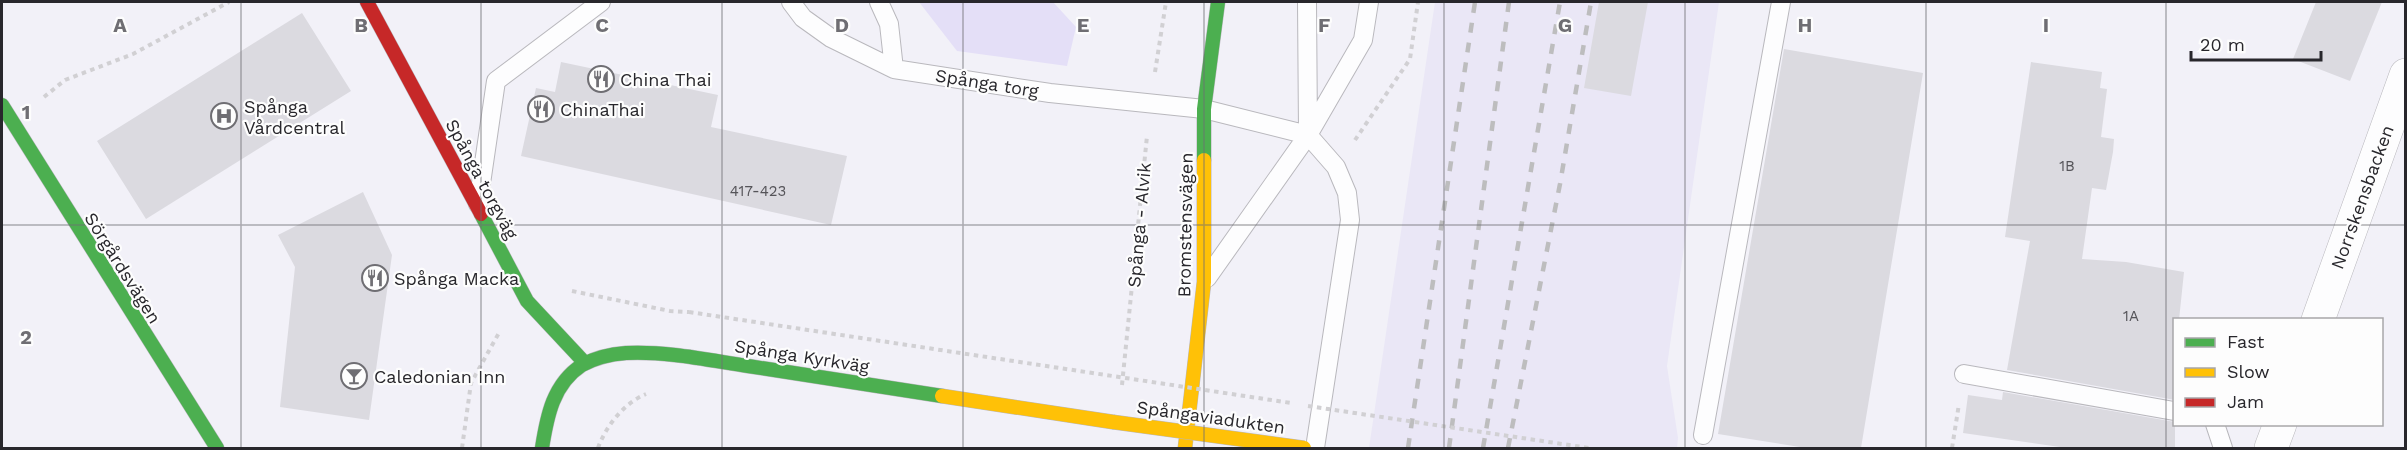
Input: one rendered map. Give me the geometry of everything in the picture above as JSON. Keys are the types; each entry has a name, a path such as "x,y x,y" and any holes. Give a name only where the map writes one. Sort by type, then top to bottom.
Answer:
{"street":[{"name":"Spånga torgväg","path":"367,2 527,301 584,362"},
{"name":"Bromstensvägen","path":"1185,448 1204,282 1204,109 1218,2"},
{"name":"Norrskensbacken","path":"2319,318 2406,75"},
{"name":"Sörgårdsvägen","path":"5,121 217,448"},
{"name":"Spånga Kyrkväg","path":"542,448 544,427 558,388 584,362 620,351 679,356 1113,422"},
{"name":"Spångaviadukten","path":"1113,422 1304,448"},
{"path":"2271,448 2279,426"}],"lane":[{"path":"478,209 496,81 601,2"},
{"name":"Spånga torg","path":"791,2 804,18 831,38 894,69 1050,93 1204,109 1308,135"},
{"path":"879,2 889,24 894,69"},
{"path":"1307,2 1308,135 1336,167 1347,193 1350,220 1315,448"},
{"path":"1204,282 1308,135 1364,40 1369,2"},
{"path":"1703,435 1781,2"},
{"path":"1964,374 2173,411"},
{"path":"2216,426 2223,448"}],"path":[{"path":"5,121 65,80 133,54 229,2"},
{"name":"Spånga - Alvik","path":"1120,395 1126,362 1150,104 1166,2"},
{"path":"1336,167 1410,59 1418,2"},
{"path":"670,311 689,312 1293,404"},
{"path":"1952,448 1964,374"},
{"path":"598,448 603,432 633,400 654,392"},
{"path":"1305,405 1589,448"}],"shaded area":[{"path":"919,2 1053,2 1076,27 1067,66 957,51"},
{"path":"1435,2 1719,2 1667,366 1678,438 1677,448 1369,448"}],"building":[{"path":"1599,2 1648,2 1631,96 1584,88"},
{"path":"2316,2 2382,2 2350,81 2293,59"},
{"name":"Spånga Vårdcentral","path":"302,13 351,91 146,219 97,141"},
{"path":"1784,49 1923,73 1861,448 1806,448 1718,434"},
{"path":"561,62 718,95 711,127 847,156 831,225 521,156 536,88 555,92"},
{"path":"2031,62 2102,72 2100,88 2107,89 2101,137 2114,139 2113,152 2106,190 2092,188 2082,259 2126,262 2184,272 2179,318 2173,318 2173,400 2007,370 2030,241 2005,237"},
{"path":"363,192 392,255 369,420 280,407 295,267 278,235"},
{"path":"2003,392 2173,422 2175,448 2067,448 1963,433 1968,395 2002,400"}],"railway":[{"path":"1408,448 1475,2"},
{"path":"1449,448 1509,2"},
{"path":"1483,448 1560,2"},
{"path":"1508,448 1560,184 1591,2"}],"traffic: fast":[{"path":"1204,160 1204,109 1218,2"},
{"path":"2,105 217,448"},
{"path":"481,214 527,301 584,362"},
{"path":"542,448 549,413 564,381 582,365 609,355 657,353 687,356 942,396"}],"traffic: slow":[{"path":"1185,448 1204,282 1204,160"},
{"path":"942,396 1113,422"},
{"path":"1113,422 1304,448"}],"traffic: jam":[{"path":"367,2 481,214"}],"place":[{"name":"China Thai","path":"601,79"},
{"name":"ChinaThai","path":"541,109"},
{"name":"Spånga Vårdcentral","path":"224,116"},
{"name":"Spånga Macka","path":"375,278"},
{"name":"Caledonian Inn","path":"354,376"}]}
